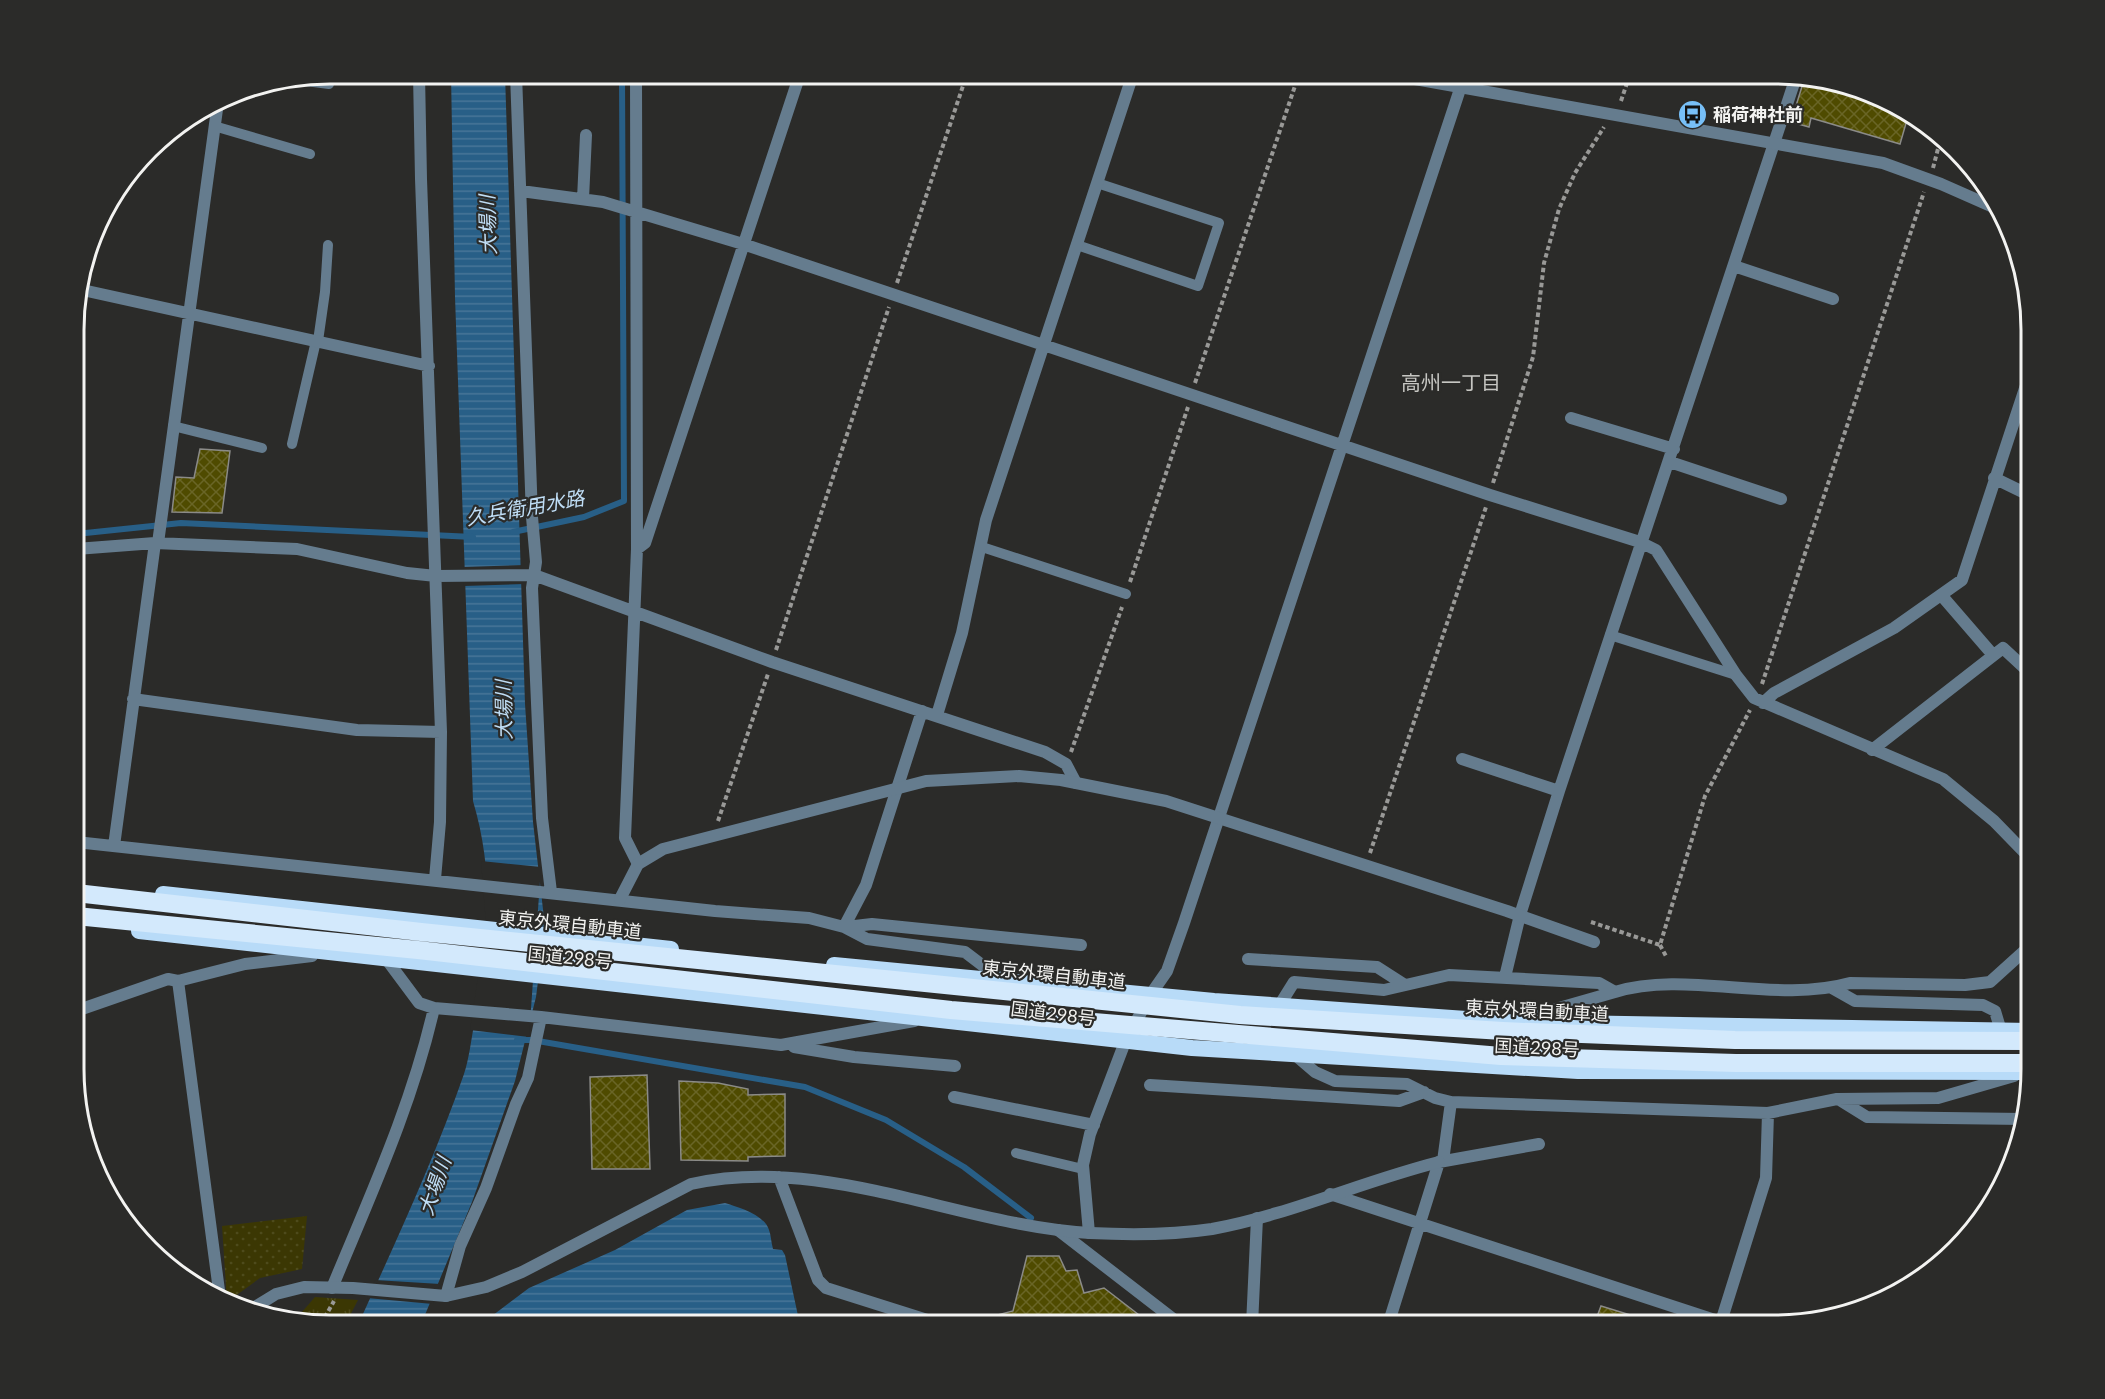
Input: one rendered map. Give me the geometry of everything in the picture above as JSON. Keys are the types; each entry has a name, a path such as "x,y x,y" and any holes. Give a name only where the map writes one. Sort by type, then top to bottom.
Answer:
{"highway":[{"name":"国道298号","path":"84,886 548,933 688,951 1279,1006 1508,1022 2021,1031"},
{"name":"東京外環自動車道","path":"84,894 409,931 1240,1015 1503,1031 1735,1040 2021,1041"},
{"path":"84,917 418,950 951,1010 1501,1056 2021,1069"},
{"name":"国道298号","path":"84,925 343,954 447,963 1125,1042 1578,1071 2021,1069"}],"street":[{"path":"419,84 441,732 440,822 435,879"},
{"path":"516,84 532,517 536,562 529,574 532,588 542,818 551,891"},
{"path":"636,84 637,549 625,838 638,864"},
{"path":"637,549 645,543 797,84"},
{"path":"937,715 962,633 986,520 1130,84"},
{"path":"1443,84 1775,141 1897,166 1986,204"},
{"path":"1089,1233 1083,1168 1094,1125 1125,1042 1167,970 1461,84"},
{"path":"1505,977 1520,915 1558,791 1640,542 1670,462 1793,85"},
{"path":"114,846 133,699 162,516 216,112"},
{"path":"583,199 586,135"},
{"path":"521,191 583,199 638,211 743,244 892,296 1343,444 1490,495 1640,542 1656,550 1736,675 1759,700 1943,779 1994,821 2021,848"},
{"path":"1734,266 1833,299"},
{"path":"87,291 429,366"},
{"path":"1759,700 1841,658 1942,596 1962,580 2021,399"},
{"path":"1571,418 1674,449"},
{"path":"1670,462 1781,499"},
{"path":"1994,478 2021,491"},
{"path":"84,548 157,543 297,549 408,573 436,576 529,574 772,662 1045,752 1066,764 1076,783"},
{"path":"1942,596 1994,655"},
{"path":"1872,750 2003,648 2021,665"},
{"path":"133,699 357,730 441,732"},
{"path":"844,927 858,906 866,885 922,711"},
{"path":"1462,759 1558,791"},
{"path":"620,899 638,864 663,849 926,781 1019,776 1076,783 1166,801 1520,915 1594,942"},
{"path":"84,843 809,918 844,927 867,939 965,952 1003,981"},
{"path":"844,927 872,924 1081,945"},
{"path":"84,1008 168,979 178,981 245,964 343,954"},
{"path":"1508,1022 1640,984 1770,990 1832,988 1850,982 1965,985 1990,982 2021,954"},
{"path":"384,957 419,1003 434,1008 541,1017 781,1045 854,1057 955,1066"},
{"path":"1248,959 1377,967 1405,985"},
{"path":"1279,1006 1294,982 1384,990 1449,975 1599,983 1615,992"},
{"path":"178,981 219,1289"},
{"path":"1832,988 1855,1000 1983,1005 1995,1011 2001,1031"},
{"path":"342,1288 416,1080 434,1008"},
{"path":"442,1295 528,1078 541,1017"},
{"path":"781,1045 924,1019"},
{"path":"1294,1054 1315,1072 1335,1081 1407,1084 1451,1102 1768,1113 1837,1099 1938,1098 2021,1072"},
{"path":"1150,1085 1399,1101 1424,1092"},
{"path":"954,1097 1094,1125"},
{"path":"1837,1099 1867,1117 2016,1119"},
{"path":"1391,1315 1441,1161 1451,1102"},
{"path":"1727,1315 1766,1178 1768,1113"},
{"path":"259,1305 276,1294 290,1289 342,1288 442,1295 486,1287 522,1272 691,1184 719,1178 820,1181 1058,1230 1089,1233 1176,1233 1257,1218 1392,1173 1441,1161 1539,1144"},
{"path":"778,1178 818,1280 826,1288 911,1315"},
{"path":"1330,1194 1697,1315"},
{"path":"1252,1315 1257,1218"},
{"path":"1058,1230 1168,1315"}],"lane":[{"path":"214,126 310,154"},
{"path":"1077,244 1198,286 1219,223 1097,183"},
{"path":"292,444 317,341 328,245"},
{"path":"173,426 262,448"},
{"path":"982,547 1126,594"},
{"path":"1610,635 1736,675"},
{"path":"1016,1153 1083,1168"}],"path":[{"path":"718,822 964,84"},
{"path":"1066,764 1074,749 1296,84"},
{"path":"1621,101 1626,84"},
{"path":"1933,168 1939,146"},
{"path":"1660,945 1705,796 1759,700 1765,673 1924,191"},
{"path":"1581,919 1660,945 1667,958"},
{"path":"326,1315 342,1288"}],"green space":[{"path":"307,1216 302,1269 260,1278 236,1296 226,1292 222,1226"},
{"path":"315,1297 358,1300 350,1315 301,1313"}],"water":[{"name":"大場川","path":"451,84 505,84 525,704 533,822 545,927 536,997 515,1081 472,1202 425,1315 363,1315 427,1170 464,1074 469,1056 487,941 485,857 473,801 455,297"},
{"path":"725,1203 750,1212 762,1220 770,1232 773,1249 782,1250 785,1255 798,1315 493,1315 529,1288 615,1250 687,1210"}],"pier":[{"path":"524,565 524,584 464,586 463,567"},
{"path":"481,861 541,867 529,1037 470,1030 486,924"},
{"path":"375,1280 440,1284 433,1304 367,1298"}],"building":[{"path":"1802,86 1854,97 1884,109 1906,122 1900,144 1811,118 1809,127 1791,122"},
{"path":"200,449 230,451 222,513 172,512 176,477 194,478"},
{"path":"647,1075 650,1169 592,1169 590,1077"},
{"path":"679,1081 718,1083 748,1089 748,1095 785,1094 785,1156 748,1157 748,1161 681,1160"},
{"path":"1027,1256 1059,1256 1066,1271 1077,1270 1084,1293 1104,1288 1139,1315 997,1315 1013,1311"},
{"path":"1601,1306 1630,1315 1598,1315"}],"waterway":[{"name":"久兵衛用水路","path":"513,532 584,517 624,501 622,84"},
{"name":"久兵衛用水路","path":"84,533 181,523 473,537"},
{"path":"517,1040 532,1040 805,1087 886,1120 964,1167 1031,1218"}],"place":[{"name":"稲荷神社前","path":"1692,115"}],"district":[{"name":"高州一丁目","path":"1451,383"}]}
